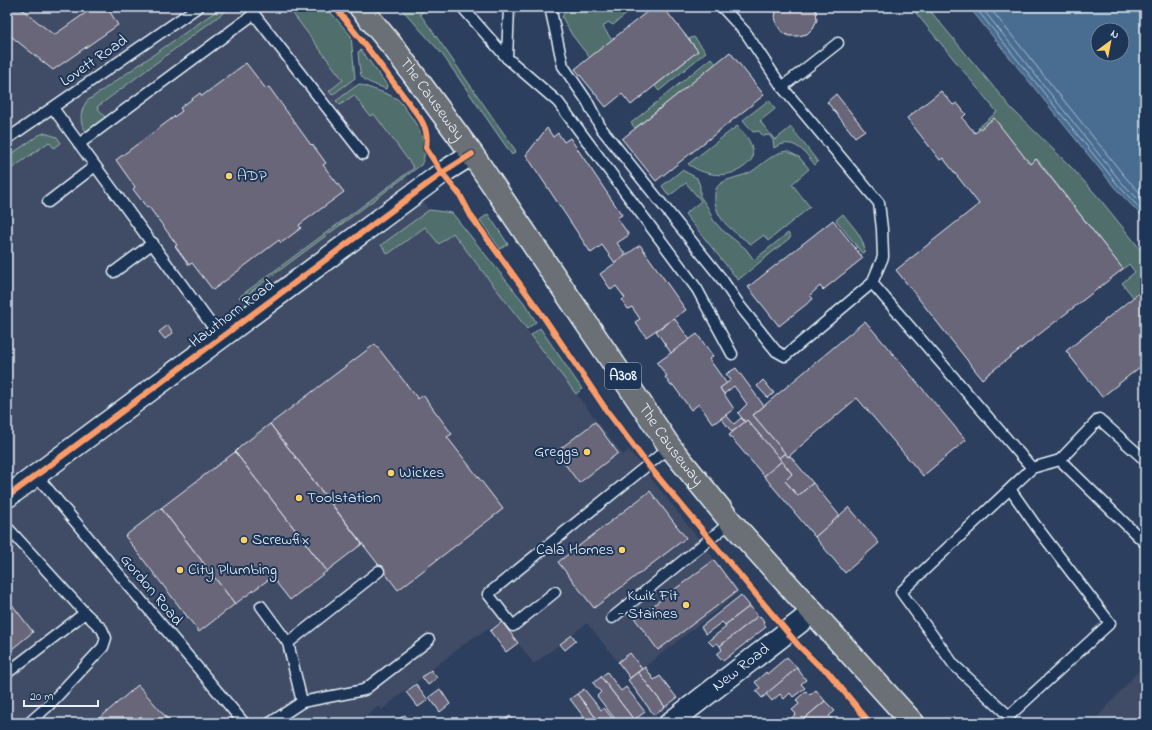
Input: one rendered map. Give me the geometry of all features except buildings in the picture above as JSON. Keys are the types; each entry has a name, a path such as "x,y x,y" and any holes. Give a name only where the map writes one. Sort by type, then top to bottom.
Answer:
{"main road":[{"name":"The Causeway","path":"360,7 394,48 472,154 670,447 731,522 844,645 913,723"}],"street":[{"name":"Hawthorn Road","path":"7,497 442,173 472,154"},
{"name":"New Road","path":"670,723 813,612"}],"lane":[{"name":"Lovett Road","path":"7,139 198,7"},
{"path":"462,7 507,58 558,102 697,288 732,354"},
{"path":"507,58 509,7"},
{"path":"550,7 563,66 587,101 602,128 722,278 740,306 776,352 785,356 872,282 883,258 879,203 782,87 746,33 722,7"},
{"path":"80,144 254,14 363,154"},
{"path":"782,87 838,43"},
{"path":"53,108 221,338"},
{"path":"48,202 95,166"},
{"path":"114,272 153,244"},
{"path":"872,282 1032,468"},
{"path":"1010,489 1036,526 1110,622 1009,716 954,665 901,592 1032,468 1060,460 1100,419 1145,460"},
{"path":"555,592 513,626 488,594 670,447"},
{"path":"1060,460 1145,543"},
{"name":"Gordon Road","path":"36,475 244,723"},
{"path":"612,618 731,522"},
{"path":"7,528 85,613 102,629 106,638 103,647 47,708 29,723"},
{"path":"288,643 379,571"},
{"path":"261,606 288,643 302,702"},
{"path":"7,673 85,613"},
{"path":"270,723 302,702 364,690 429,640"}],"shaded area":[{"path":"7,7 290,7 420,164 405,175 429,210 436,211 623,455 629,450 740,592 642,669 630,653 618,662 587,623 534,664 502,622 472,638 382,710 379,706 358,723 7,723"},
{"path":"1145,664 1145,723 1092,723"}],"green space":[{"path":"222,7 231,7 97,107 108,121 88,133 81,122 83,109 87,101"},
{"path":"288,7 326,7 351,36 355,78 332,95 329,91 343,80"},
{"path":"400,7 429,7 420,14 516,151 512,155 442,54"},
{"path":"567,7 635,7 613,25 608,22 603,27 612,40 590,58 572,35 562,17"},
{"path":"911,7 927,7 1011,108 1072,168 1099,198 1145,255 1145,298 1140,292 1134,298 1122,283 1135,272 1129,264 1123,269 1037,159 1030,164 994,119 979,130 978,128 997,112"},
{"path":"694,37 706,52 659,91 655,86 698,51 689,39"},
{"path":"361,50 387,85 386,89 370,83 363,78 360,69 358,52"},
{"path":"711,58 716,64 635,128 631,123"},
{"path":"359,84 390,95 401,103 415,123 422,137 425,151 421,165 241,299 239,297 414,168 374,114 370,116 354,95 340,105 336,101"},
{"path":"769,100 775,109 760,121 775,140 791,127 818,162 815,165 802,150 792,144 781,145 774,148 773,140 769,135 763,136 759,131 753,132 743,120"},
{"path":"737,126 749,141 753,154 752,159 745,166 730,174 721,175 704,172 688,164"},
{"path":"44,133 57,137 61,143 54,148 49,142 7,172 7,157"},
{"path":"787,151 799,157 809,169 792,184 810,207 768,241 764,235 751,244 732,230 721,218 715,204 716,189 723,182 751,172 773,156"},
{"path":"682,170 697,178 700,186 700,196 708,208 713,220 722,230 746,249 754,260 788,233 791,237 738,280 685,214 701,201 686,183 669,196 662,186"},
{"path":"429,210 452,213 525,304 536,322 527,329 453,233 439,244 425,227 388,254 381,245"},
{"path":"488,214 508,244 500,249 480,220"},
{"path":"843,214 860,237 865,252 862,253 836,220"},
{"path":"540,328 582,389 576,394 531,335"}],"water":[{"path":"969,7 1145,7 1145,219 1115,188"}],"cycle path":[{"path":"335,7 420,118 426,132 426,148 442,173 460,195 471,216 545,319 607,411 648,465 798,645 818,665 827,671 870,723"},
{"path":"7,497 442,173 472,154"}],"place":[{"name":"ADP","path":"229,176"},
{"name":"Greggs","path":"587,452"},
{"name":"Wickes","path":"391,473"},
{"name":"Toolstation","path":"299,498"},
{"name":"Screwfix","path":"244,540"},
{"name":"Cala Homes","path":"622,550"},
{"name":"City Plumbing","path":"180,570"},
{"name":"Kwik Fit - Staines","path":"686,605"}]}
